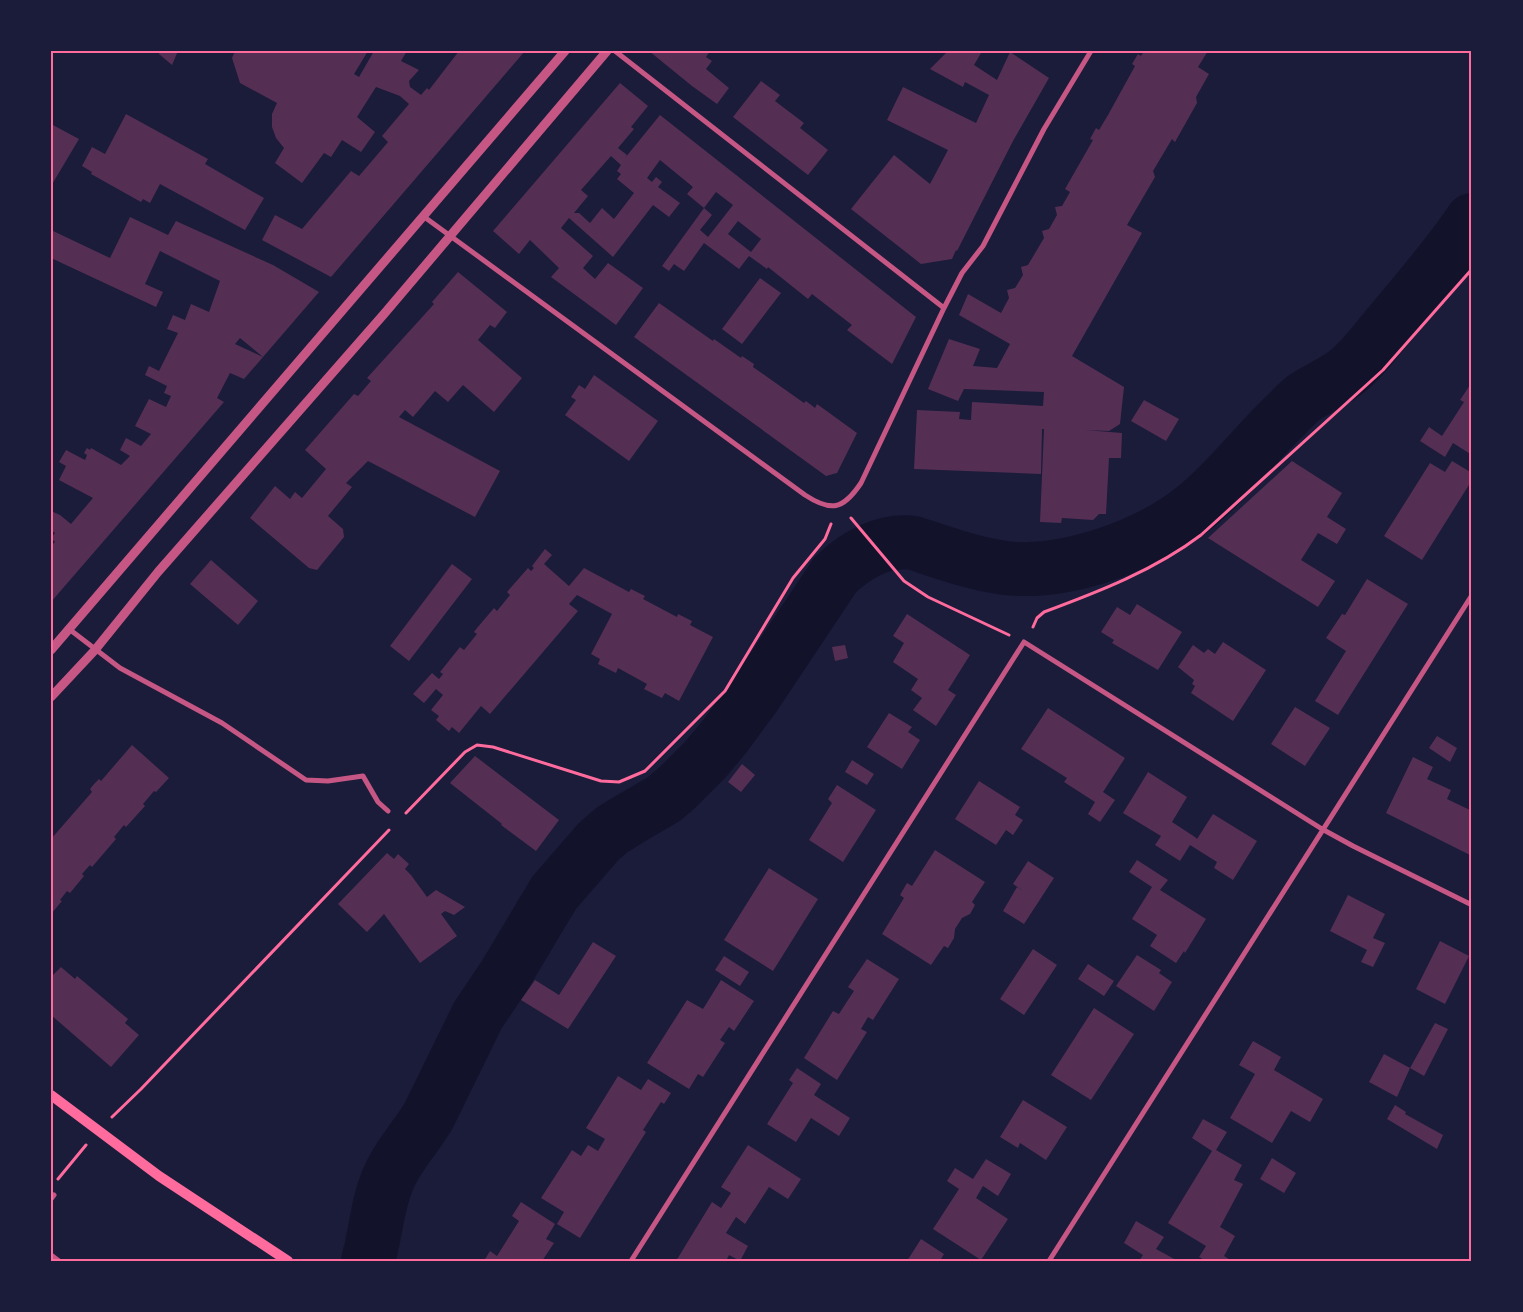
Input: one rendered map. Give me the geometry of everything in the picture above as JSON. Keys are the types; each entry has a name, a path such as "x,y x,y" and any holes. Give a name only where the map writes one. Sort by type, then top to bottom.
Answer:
{"main road":[{"path":"51,1095 167,1181 288,1261"}],"street":[{"path":"51,650 565,51"},
{"path":"51,697 95,650 158,572 450,236 607,51"},
{"path":"615,51 944,308"},
{"path":"423,216 806,495 826,506 840,504 854,494 861,483 962,273 983,246 1044,129 1090,51"},
{"path":"1050,1261 1472,595"},
{"path":"69,629 120,668 222,723 306,780 328,781 363,776 378,802 388,811"},
{"path":"631,1261 1024,642 1322,829 1472,905"},
{"path":"51,1255 58,1261"}],"path":[{"path":"1044,612 1137,574 1181,550 1201,536 1383,370 1472,269"},
{"path":"405,813 465,752 477,745 493,746 601,781 619,782 645,771 725,690 793,578 825,539 840,504"},
{"path":"850,517 904,581 928,597 1024,642"},
{"path":"126,1105 392,827"},
{"path":"54,1184 72,1161"}],"building":[{"path":"160,51 178,51 172,65 159,54"},
{"path":"235,51 368,51 354,74 359,77 374,51 407,51 401,61 419,70 409,81 410,87 421,95 427,88 429,90 459,51 525,51 331,277 262,240 275,215 302,229 351,171 359,176 377,155 388,142 382,136 409,104 400,96 376,87 357,117 375,132 361,152 342,140 331,157 324,153 302,183 275,163 284,148 276,138 272,127 272,114 277,103 240,83 232,58"},
{"path":"649,51 710,51 706,57 712,61 706,69 729,88 717,104"},
{"path":"948,51 979,51 981,53 974,65 997,80 1010,52 1049,78 1013,141 952,259 921,264 851,209 894,155 930,184 948,150 887,120 903,87 976,123 989,95 965,82 963,87 930,69"},
{"path":"1144,51 1208,51 1198,67 1209,74 1196,97 1197,103 1175,142 1172,139 1153,171 1155,177 1127,225 1142,233 1072,356 1124,387 1120,424 1109,431 1085,430 1122,433 1121,458 1109,458 1106,514 1099,514 1093,520 1062,518 1061,523 1040,522 1044,429 1042,429 1041,474 914,469 917,410 960,412 959,419 971,420 972,402 1043,406 1044,392 964,389 958,401 928,389 949,339 980,349 973,366 997,368 1010,344 959,315 968,294 1001,313 1009,298 1007,290 1015,288 1023,275 1021,267 1028,265 1044,238 1042,231 1049,229 1057,215 1055,207 1062,206 1070,192 1065,189 1093,140 1090,139 1096,128 1099,130 1108,115 1135,66 1132,64 1138,54 1141,56"},
{"path":"761,81 780,95 775,101 804,123 800,128 828,150 808,175 733,117"},
{"path":"620,83 648,106 631,127 634,129 618,148 627,155 625,158 660,115 916,317 892,364 847,330 852,325 812,294 808,299 768,267 767,269 749,256 739,269 704,243 684,271 674,264 669,271 662,266 704,208 687,194 693,187 660,160 647,178 652,182 656,177 662,182 658,187 680,203 669,217 653,205 613,257 569,218 561,228 593,256 583,268 595,279 608,263 643,288 616,325 551,277 559,268 530,240 519,254 493,231","holes":["611,156 621,165 617,171 621,174 617,179 634,193 614,219 602,208 590,223 579,213 574,213 588,196 581,190","716,192 733,205 708,237 700,230 712,215 704,208","738,221 761,239 751,252 728,234"]},
{"path":"126,114 208,159 205,164 264,198 245,230 160,184 150,203 143,199 141,202 91,174 92,172 82,166 92,147 105,154"},
{"path":"51,124 79,139 51,186"},
{"path":"130,217 168,235 176,221 273,265 319,292 263,357 244,379 230,373 217,398 224,402 51,602 51,546 55,542 51,538 55,533 51,530 51,511 60,515 71,524 93,498 59,480 66,466 59,462 66,450 85,460 87,455 84,453 87,448 90,450 91,448 121,465 130,456 120,450 126,438 141,446 151,434 135,426 149,399 166,407 171,396 164,393 167,386 145,375 149,366 159,371 178,333 167,329 173,315 185,320 191,304 209,312 220,281 160,251 145,284 163,292 156,307 51,258 51,230 110,258","holes":["240,338 263,357 235,344"]},
{"path":"458,272 507,312 495,328 490,325 478,340 522,378 494,412 463,385 448,402 435,391 413,417 405,410 399,417 500,471 475,517 368,461 346,483 352,487 328,516 343,529 344,537 317,570 309,568 250,518 275,486 290,499 295,492 302,498 326,469 305,450 354,394 358,396 371,381 367,378 434,304 432,302"},
{"path":"760,278 781,293 742,344 722,329"},
{"path":"659,303 713,341 714,339 741,358 742,356 754,364 753,367 804,403 806,401 815,408 817,404 857,433 837,473 826,476 634,337"},
{"path":"594,375 658,421 629,461 565,415 576,400 571,397 579,385 585,389"},
{"path":"1472,382 1472,455 1453,443 1445,457 1420,441 1429,427 1442,436 1464,402 1460,400"},
{"path":"1144,400 1179,419 1166,441 1131,421"},
{"path":"1292,461 1342,493 1327,517 1346,529 1337,544 1318,533 1301,560 1335,581 1318,607 1208,538"},
{"path":"1452,461 1472,473 1472,480 1422,560 1384,536 1430,463 1445,472"},
{"path":"545,549 552,555 544,564 569,586 584,568 629,592 631,589 645,596 643,599 677,617 678,614 692,621 690,625 713,637 679,701 665,693 662,698 644,689 647,684 618,668 616,673 598,664 600,659 591,654 612,614 577,595 569,604 578,611 490,714 481,706 459,733 452,727 449,731 436,720 439,716 431,710 443,695 436,689 424,703 413,694 432,673 439,679 443,674 440,672 460,647 464,650 477,634 474,632 477,628 494,608 497,611 510,595 507,592 528,568 531,571 534,568 532,566"},
{"path":"211,560 258,601 238,625 190,584"},
{"path":"452,564 472,579 409,661 390,646"},
{"path":"1367,579 1408,604 1338,715 1315,701 1346,651 1326,638 1342,614 1345,615"},
{"path":"1137,604 1182,632 1158,670 1112,643 1114,640 1101,632 1117,607 1130,615"},
{"path":"907,614 970,655 948,690 956,695 936,726 913,710 922,698 911,690 918,679 893,662 904,643 893,636"},
{"path":"1223,642 1266,670 1233,721 1191,693 1195,686 1192,684 1194,680 1178,667 1193,645 1204,653 1208,649 1215,654"},
{"path":"845,645 848,658 835,661 832,647"},
{"path":"1295,707 1330,728 1305,766 1271,744"},
{"path":"1048,708 1125,758 1103,792 1115,800 1100,822 1088,814 1095,802 1064,782 1067,778 1021,749"},
{"path":"889,713 912,727 908,732 920,740 902,769 867,747"},
{"path":"1437,736 1457,748 1450,762 1429,748"},
{"path":"132,745 169,778 156,792 154,791 143,804 145,806 126,827 124,825 114,837 116,839 92,867 90,865 82,874 84,876 70,893 67,891 60,900 62,901 51,914 51,839 92,792 90,789 94,784 99,779 101,781"},
{"path":"475,756 559,820 536,851 450,783"},
{"path":"1413,757 1433,767 1427,779 1451,790 1447,799 1472,811 1472,856 1386,813"},
{"path":"852,760 874,774 867,785 845,772"},
{"path":"742,764 755,775 741,792 728,782"},
{"path":"1148,772 1187,797 1172,822 1197,839 1213,814 1257,841 1233,880 1214,868 1217,862 1190,845 1180,861 1155,845 1161,836 1123,813"},
{"path":"979,781 1020,807 1015,815 1023,820 1013,835 1006,830 996,845 955,819"},
{"path":"837,785 876,810 843,862 809,840 832,803 828,799"},
{"path":"935,850 985,882 972,902 975,905 970,914 962,918 955,929 954,938 948,948 944,946 931,965 882,934 904,898 900,895 907,883 912,886"},
{"path":"387,853 394,859 398,854 409,864 405,869 427,897 436,890 465,907 454,915 445,911 441,914 457,936 420,963 384,914 367,932 338,904"},
{"path":"1137,860 1168,880 1160,890 1206,919 1185,953 1184,951 1176,963 1150,946 1157,935 1132,919 1152,887 1129,872"},
{"path":"1028,861 1054,878 1024,924 1003,911 1017,887 1024,891 1013,884"},
{"path":"769,868 818,899 773,971 724,940"},
{"path":"1348,895 1385,914 1373,938 1385,943 1373,967 1361,962 1367,950 1330,931"},
{"path":"1440,941 1469,956 1445,1004 1416,989"},
{"path":"593,942 616,956 568,1029 521,1000 535,980 559,995"},
{"path":"1033,949 1057,965 1024,1015 1000,999"},
{"path":"1137,955 1161,970 1159,973 1172,982 1154,1011 1116,986"},
{"path":"724,956 749,972 740,986 715,970"},
{"path":"867,959 899,979 873,1020 868,1017 861,1029 867,1032 837,1080 804,1058 833,1011 839,1014 854,991 848,987"},
{"path":"1088,964 1114,981 1104,996 1078,979"},
{"path":"61,967 75,979 77,976 128,1019 125,1023 139,1035 111,1067 51,1015 51,977"},
{"path":"721,980 754,1001 734,1031 729,1027 720,1040 725,1043 703,1077 698,1074 689,1089 647,1063 687,1000 703,1009"},
{"path":"1094,1008 1134,1034 1091,1100 1051,1075"},
{"path":"1435,1023 1448,1029 1424,1076 1410,1068"},
{"path":"1253,1041 1281,1057 1274,1070 1323,1099 1310,1122 1291,1111 1272,1143 1230,1118 1255,1074 1239,1065"},
{"path":"1384,1054 1410,1068 1397,1097 1369,1082"},
{"path":"797,1068 821,1084 814,1095 850,1118 839,1136 811,1118 796,1142 767,1124 793,1083 789,1080"},
{"path":"618,1076 641,1090 648,1079 671,1093 664,1104 661,1102 643,1130 646,1132 580,1238 557,1224 564,1212 541,1198 572,1150 581,1156 588,1145 598,1151 605,1139 586,1128"},
{"path":"1023,1100 1067,1127 1046,1160 1020,1143 1018,1148 1000,1137"},
{"path":"1395,1105 1406,1112 1405,1114 1443,1135 1437,1149 1387,1119"},
{"path":"1203,1119 1227,1132 1216,1150 1242,1165 1234,1180 1243,1184 1220,1227 1235,1236 1224,1256 1232,1261 1206,1261 1199,1257 1206,1246 1168,1223 1212,1151 1192,1138"},
{"path":"748,1145 801,1179 788,1199 769,1187 745,1224 736,1217 726,1233 748,1246 740,1261 729,1255 726,1261 676,1261 712,1202 721,1208 731,1193 721,1187"},
{"path":"1272,1158 1296,1173 1284,1193 1260,1179"},
{"path":"986,1159 1011,1174 998,1196 983,1186 976,1198 1008,1219 981,1260 933,1229 959,1189 947,1181 955,1168 973,1179"},
{"path":"521,1202 555,1224 546,1239 554,1243 542,1261 484,1261 490,1251 497,1256 519,1221 512,1216"},
{"path":"1136,1221 1164,1237 1156,1249 1178,1261 1139,1261 1143,1255 1124,1243"},
{"path":"921,1239 944,1254 940,1261 907,1261"}],"waterway":[{"path":"368,1261 379,1208 393,1169 429,1115 478,1015 505,975 554,893 599,841 612,830 664,799 705,760 753,698 835,575 852,561 871,550 903,542 914,543 982,564 1028,569 1053,567 1104,555 1152,535 1193,509 1229,475 1302,399 1340,377 1355,364 1433,273 1472,220"}]}
